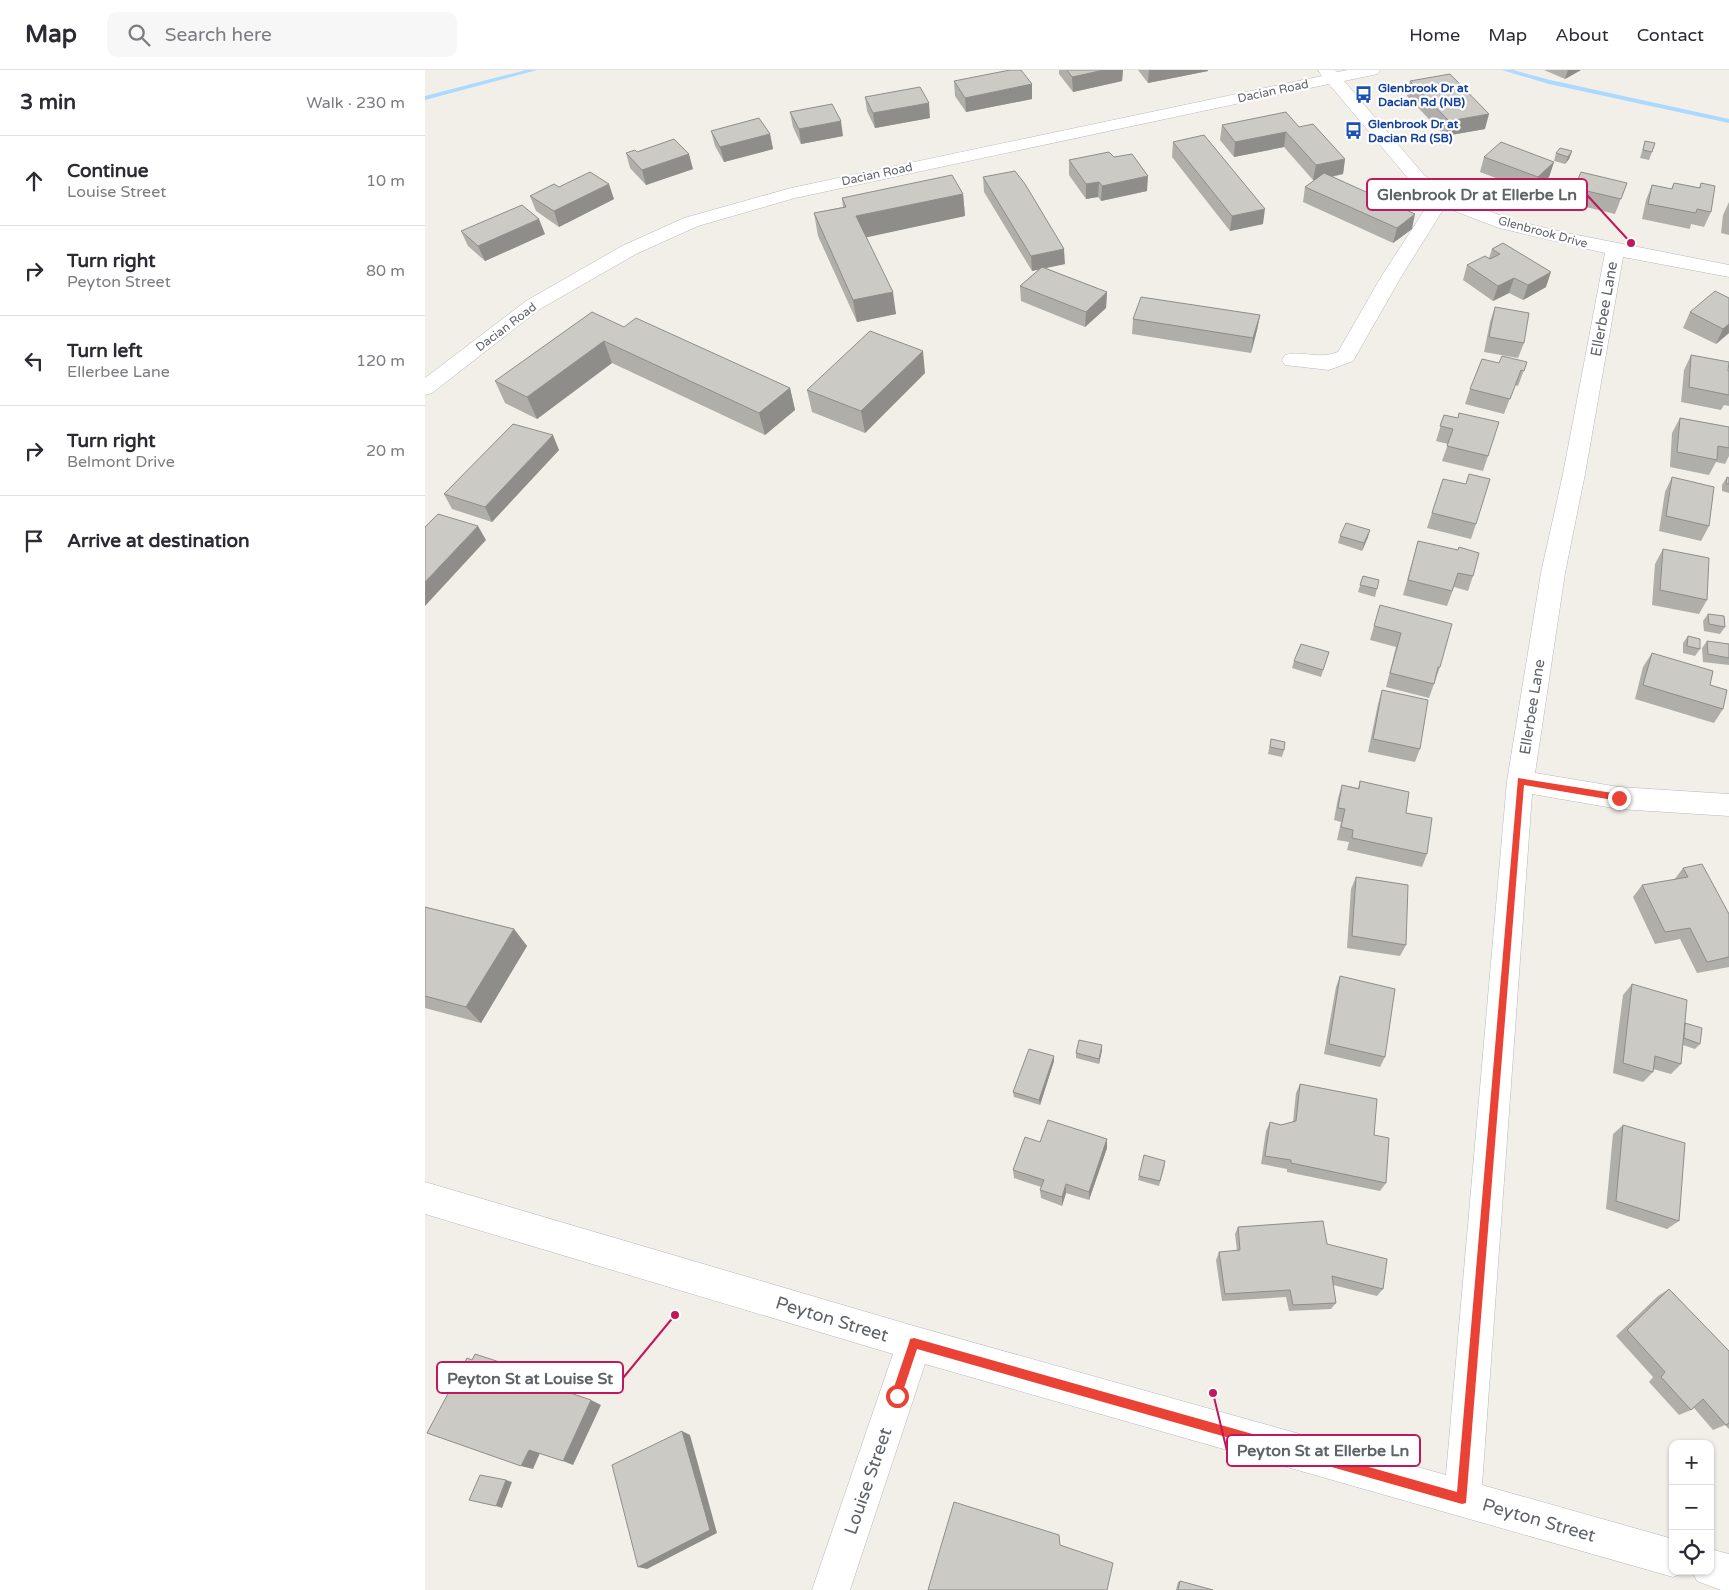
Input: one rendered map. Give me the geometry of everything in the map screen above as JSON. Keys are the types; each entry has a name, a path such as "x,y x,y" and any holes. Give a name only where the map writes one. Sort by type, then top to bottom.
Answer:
{"street":[{"name":"Dacian Road","path":"425,388 533,305 629,250 691,222 791,193 1329,74 1372,70"},
{"name":"Glenbrook Drive","path":"1329,74 1418,179 1459,206 1507,224 1615,250 1729,271"},
{"path":"1292,360 1329,363 1346,356 1391,278 1443,195"},
{"name":"Ellerbee Lane","path":"1462,1499 1520,781 1553,573 1574,474 1615,250"},
{"path":"1520,781 1619,798 1729,805"},
{"name":"Peyton Street","path":"425,1198 914,1343 1669,1557"},
{"name":"Louise Street","path":"831,1590 914,1343"},
{"path":"1714,1569 1729,1573"}],"building":[{"path":"1010,70 1021,70 1032,84 965,98 954,81"},
{"path":"1067,70 1104,70 1072,77"},
{"path":"1450,74 1489,114 1449,121 1410,81"},
{"path":"920,87 929,103 873,113 865,97"},
{"path":"832,104 841,121 799,129 790,112"},
{"path":"1286,112 1299,127 1313,124 1345,159 1316,165 1286,132 1235,142 1222,125"},
{"path":"759,118 770,134 720,147 711,131"},
{"path":"1204,135 1265,209 1232,216 1173,142"},
{"path":"674,139 689,154 642,170 626,153 635,150 637,152"},
{"path":"1645,141 1655,143 1652,152 1643,150"},
{"path":"1501,142 1554,162 1538,177 1484,157"},
{"path":"1560,148 1572,151 1568,157 1556,153"},
{"path":"1109,152 1114,157 1132,154 1148,176 1102,186 1099,182 1086,184 1069,160"},
{"path":"1015,171 1025,184 1064,249 1031,256 983,177"},
{"path":"590,172 609,184 554,211 530,196 554,184 559,187"},
{"path":"1581,172 1627,183 1621,199 1574,188"},
{"path":"1324,173 1415,214 1397,228 1305,187"},
{"path":"952,175 963,194 856,216 893,292 853,300 814,213 846,207 842,198"},
{"path":"1674,183 1700,188 1701,183 1715,186 1711,212 1697,209 1696,213 1648,204 1652,185 1672,189"},
{"path":"522,205 539,219 478,246 461,231"},
{"path":"1503,243 1551,272 1528,285 1514,278 1498,286 1467,265 1485,256 1490,259 1500,254 1492,249"},
{"path":"1042,267 1107,292 1086,312 1020,286"},
{"path":"1715,291 1729,298 1729,324 1723,329 1690,312"},
{"path":"1141,297 1260,315 1253,338 1133,319"},
{"path":"1495,307 1529,313 1524,343 1489,337"},
{"path":"592,312 624,327 636,318 790,388 759,413 604,341 527,397 495,381"},
{"path":"870,331 923,351 861,411 807,390"},
{"path":"1691,355 1729,362 1729,395 1689,387"},
{"path":"1502,356 1527,362 1524,371 1521,370 1510,399 1470,389 1482,359 1499,363"},
{"path":"1459,413 1499,422 1488,456 1447,446 1453,429 1440,426 1444,415 1458,418"},
{"path":"1680,418 1729,427 1729,448 1718,446 1717,460 1677,452"},
{"path":"513,424 553,435 485,507 444,494"},
{"path":"1469,474 1490,479 1476,524 1432,513 1443,479 1466,484"},
{"path":"1672,477 1714,487 1709,526 1666,516"},
{"path":"1727,477 1729,478 1729,484 1726,484"},
{"path":"438,514 478,526 425,582 425,527"},
{"path":"1346,523 1370,530 1364,543 1340,536"},
{"path":"1418,541 1458,550 1459,547 1479,553 1473,576 1458,573 1452,591 1408,580"},
{"path":"1663,549 1709,558 1707,600 1660,590"},
{"path":"1363,576 1379,580 1377,589 1360,585"},
{"path":"1380,605 1452,624 1434,684 1390,673 1401,633 1374,626"},
{"path":"1708,614 1724,616 1725,627 1709,624"},
{"path":"1688,636 1700,639 1700,649 1687,646"},
{"path":"1707,641 1729,644 1729,658 1708,654"},
{"path":"1301,644 1329,652 1323,670 1294,661"},
{"path":"1652,653 1713,671 1710,685 1727,690 1723,709 1643,685"},
{"path":"1382,690 1428,700 1420,749 1373,739"},
{"path":"1271,739 1285,742 1284,750 1270,747"},
{"path":"1360,781 1409,792 1406,813 1432,818 1427,854 1352,838 1353,830 1341,827 1345,809 1338,808 1342,785 1359,789"},
{"path":"1702,864 1729,914 1729,957 1707,962 1690,928 1665,932 1642,885 1688,877 1683,868"},
{"path":"1356,877 1408,885 1406,945 1352,936"},
{"path":"425,907 514,929 466,1007 425,996"},
{"path":"1340,976 1395,989 1385,1057 1329,1044"},
{"path":"1632,984 1687,1000 1681,1064 1655,1056 1653,1072 1623,1063"},
{"path":"1685,1023 1702,1028 1700,1044 1684,1038"},
{"path":"1079,1040 1102,1045 1099,1059 1076,1053"},
{"path":"1029,1049 1054,1056 1039,1100 1013,1092"},
{"path":"1300,1084 1377,1099 1374,1135 1389,1138 1386,1183 1291,1163 1291,1160 1265,1156 1270,1122 1281,1125 1296,1121"},
{"path":"1048,1120 1107,1139 1089,1192 1066,1184 1062,1197 1040,1190 1044,1180 1013,1170 1025,1137 1040,1142"},
{"path":"1623,1125 1685,1143 1679,1221 1616,1201"},
{"path":"1144,1155 1165,1161 1160,1181 1139,1176"},
{"path":"1323,1221 1327,1244 1387,1259 1383,1289 1332,1276 1336,1303 1293,1305 1290,1290 1225,1294 1219,1252 1240,1250 1238,1227"},
{"path":"1669,1289 1729,1351 1729,1423 1726,1425 1703,1399 1691,1410 1661,1377 1665,1372 1627,1330"},
{"path":"475,1354 515,1367 511,1373 591,1400 563,1461 529,1450 521,1466 427,1433 467,1358 472,1360"},
{"path":"682,1431 710,1530 638,1567 612,1465"},
{"path":"480,1475 506,1480 496,1506 469,1500"},
{"path":"954,1502 1059,1535 1060,1545 1113,1563 1107,1590 928,1590"},
{"path":"1180,1581 1213,1590 1178,1590"}],"waterway":[{"path":"425,98 534,70"},
{"path":"1505,70 1549,82 1729,121"}],"place":[{"name":"Glenbrook Dr at Dacian Rd (NB)","path":"1364,95"},
{"name":"Glenbrook Dr at Dacian Rd (SB)","path":"1354,131"},
{"name":"Glenbrook Dr at Ellerbe Ln","path":"1631,243"},
{"name":"Peyton St at Louise St","path":"675,1315"},
{"name":"Peyton St at Ellerbe Ln","path":"1213,1393"}],"route":[{"path":"897,1396 914,1343 1462,1499 1520,781 1619,798"}]}
